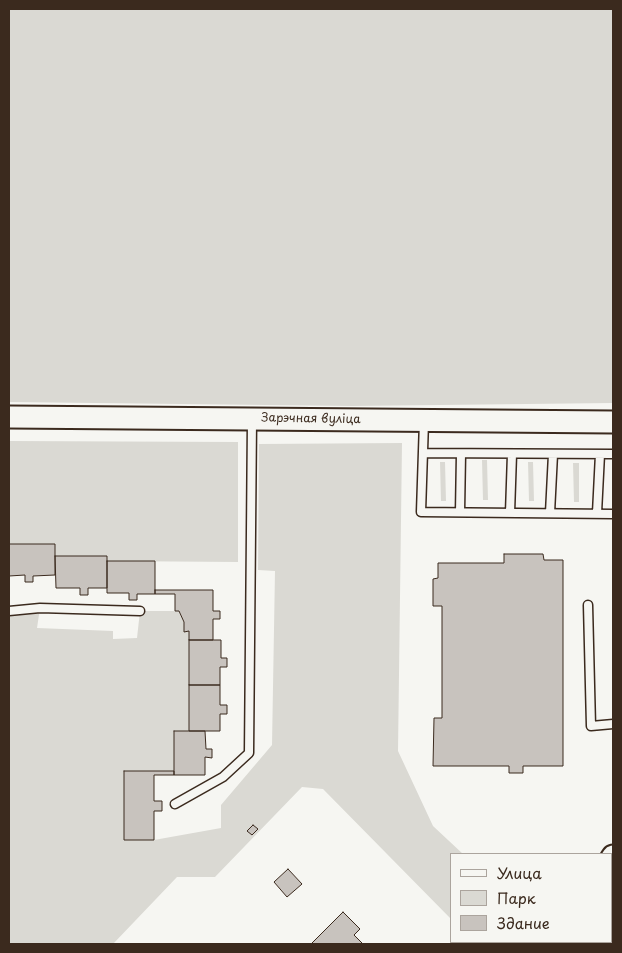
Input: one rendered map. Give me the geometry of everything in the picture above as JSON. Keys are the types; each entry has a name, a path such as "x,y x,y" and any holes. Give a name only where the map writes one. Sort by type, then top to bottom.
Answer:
{"street":[{"name":"Зарэчная вуліца","path":"9,417 613,422"}],"lane":[{"path":"175,804 223,777 249,753 252,418"},
{"path":"424,420 421,512 613,514"},
{"path":"423,454 613,454"},
{"path":"460,512 461,454"},
{"path":"510,513 512,454"},
{"path":"550,513 553,454"},
{"path":"597,514 600,454"},
{"path":"588,605 591,726 613,724"},
{"path":"9,610 40,608 140,611"}],"green space":[{"path":"9,9 613,9 613,403 352,406 9,402"},
{"path":"9,441 238,442 238,562 107,561 55,556 55,544 9,544"},
{"path":"402,443 398,751 433,826 462,853 450,853 450,918 323,789 302,787 215,877 177,877 113,944 9,944 9,612 40,608 37,628 113,631 113,639 137,638 140,611 179,611 184,622 184,631 189,631 189,731 174,731 174,771 124,771 124,840 154,840 221,828 221,805 272,745 275,571 258,570 259,444"},
{"path":"482,460 487,460 488,500 483,500"},
{"path":"440,462 445,462 446,501 441,501"},
{"path":"528,462 533,462 534,501 529,501"},
{"path":"573,463 579,463 579,502 574,502"}],"building":[{"path":"9,544 55,544 55,575 33,576 33,582 25,582 25,575 9,576"},
{"path":"504,554 543,554 544,560 563,560 563,766 523,766 523,773 509,773 509,766 433,766 434,718 442,718 442,606 433,606 433,579 438,578 438,563 504,563"},
{"path":"55,556 107,556 107,588 88,588 88,595 80,595 80,588 56,588"},
{"path":"107,561 155,561 155,594 137,594 137,600 129,600 129,593 107,593"},
{"path":"155,590 213,590 213,611 220,611 220,619 213,619 213,640 189,640 189,631 184,632 184,622 179,611 175,611 175,594 155,594"},
{"path":"189,640 221,640 221,658 227,658 227,667 220,667 220,685 189,685"},
{"path":"189,685 220,685 220,705 227,705 227,714 220,714 220,731 189,731"},
{"path":"174,731 205,731 206,749 212,749 212,758 205,757 205,775 174,775"},
{"path":"124,771 174,771 174,775 154,775 154,801 162,801 162,811 154,811 154,840 124,840"},
{"path":"253,825 258,829 252,835 247,831"},
{"path":"288,869 302,884 287,897 274,882"},
{"path":"343,912 360,929 354,935 363,944 311,944"}]}
